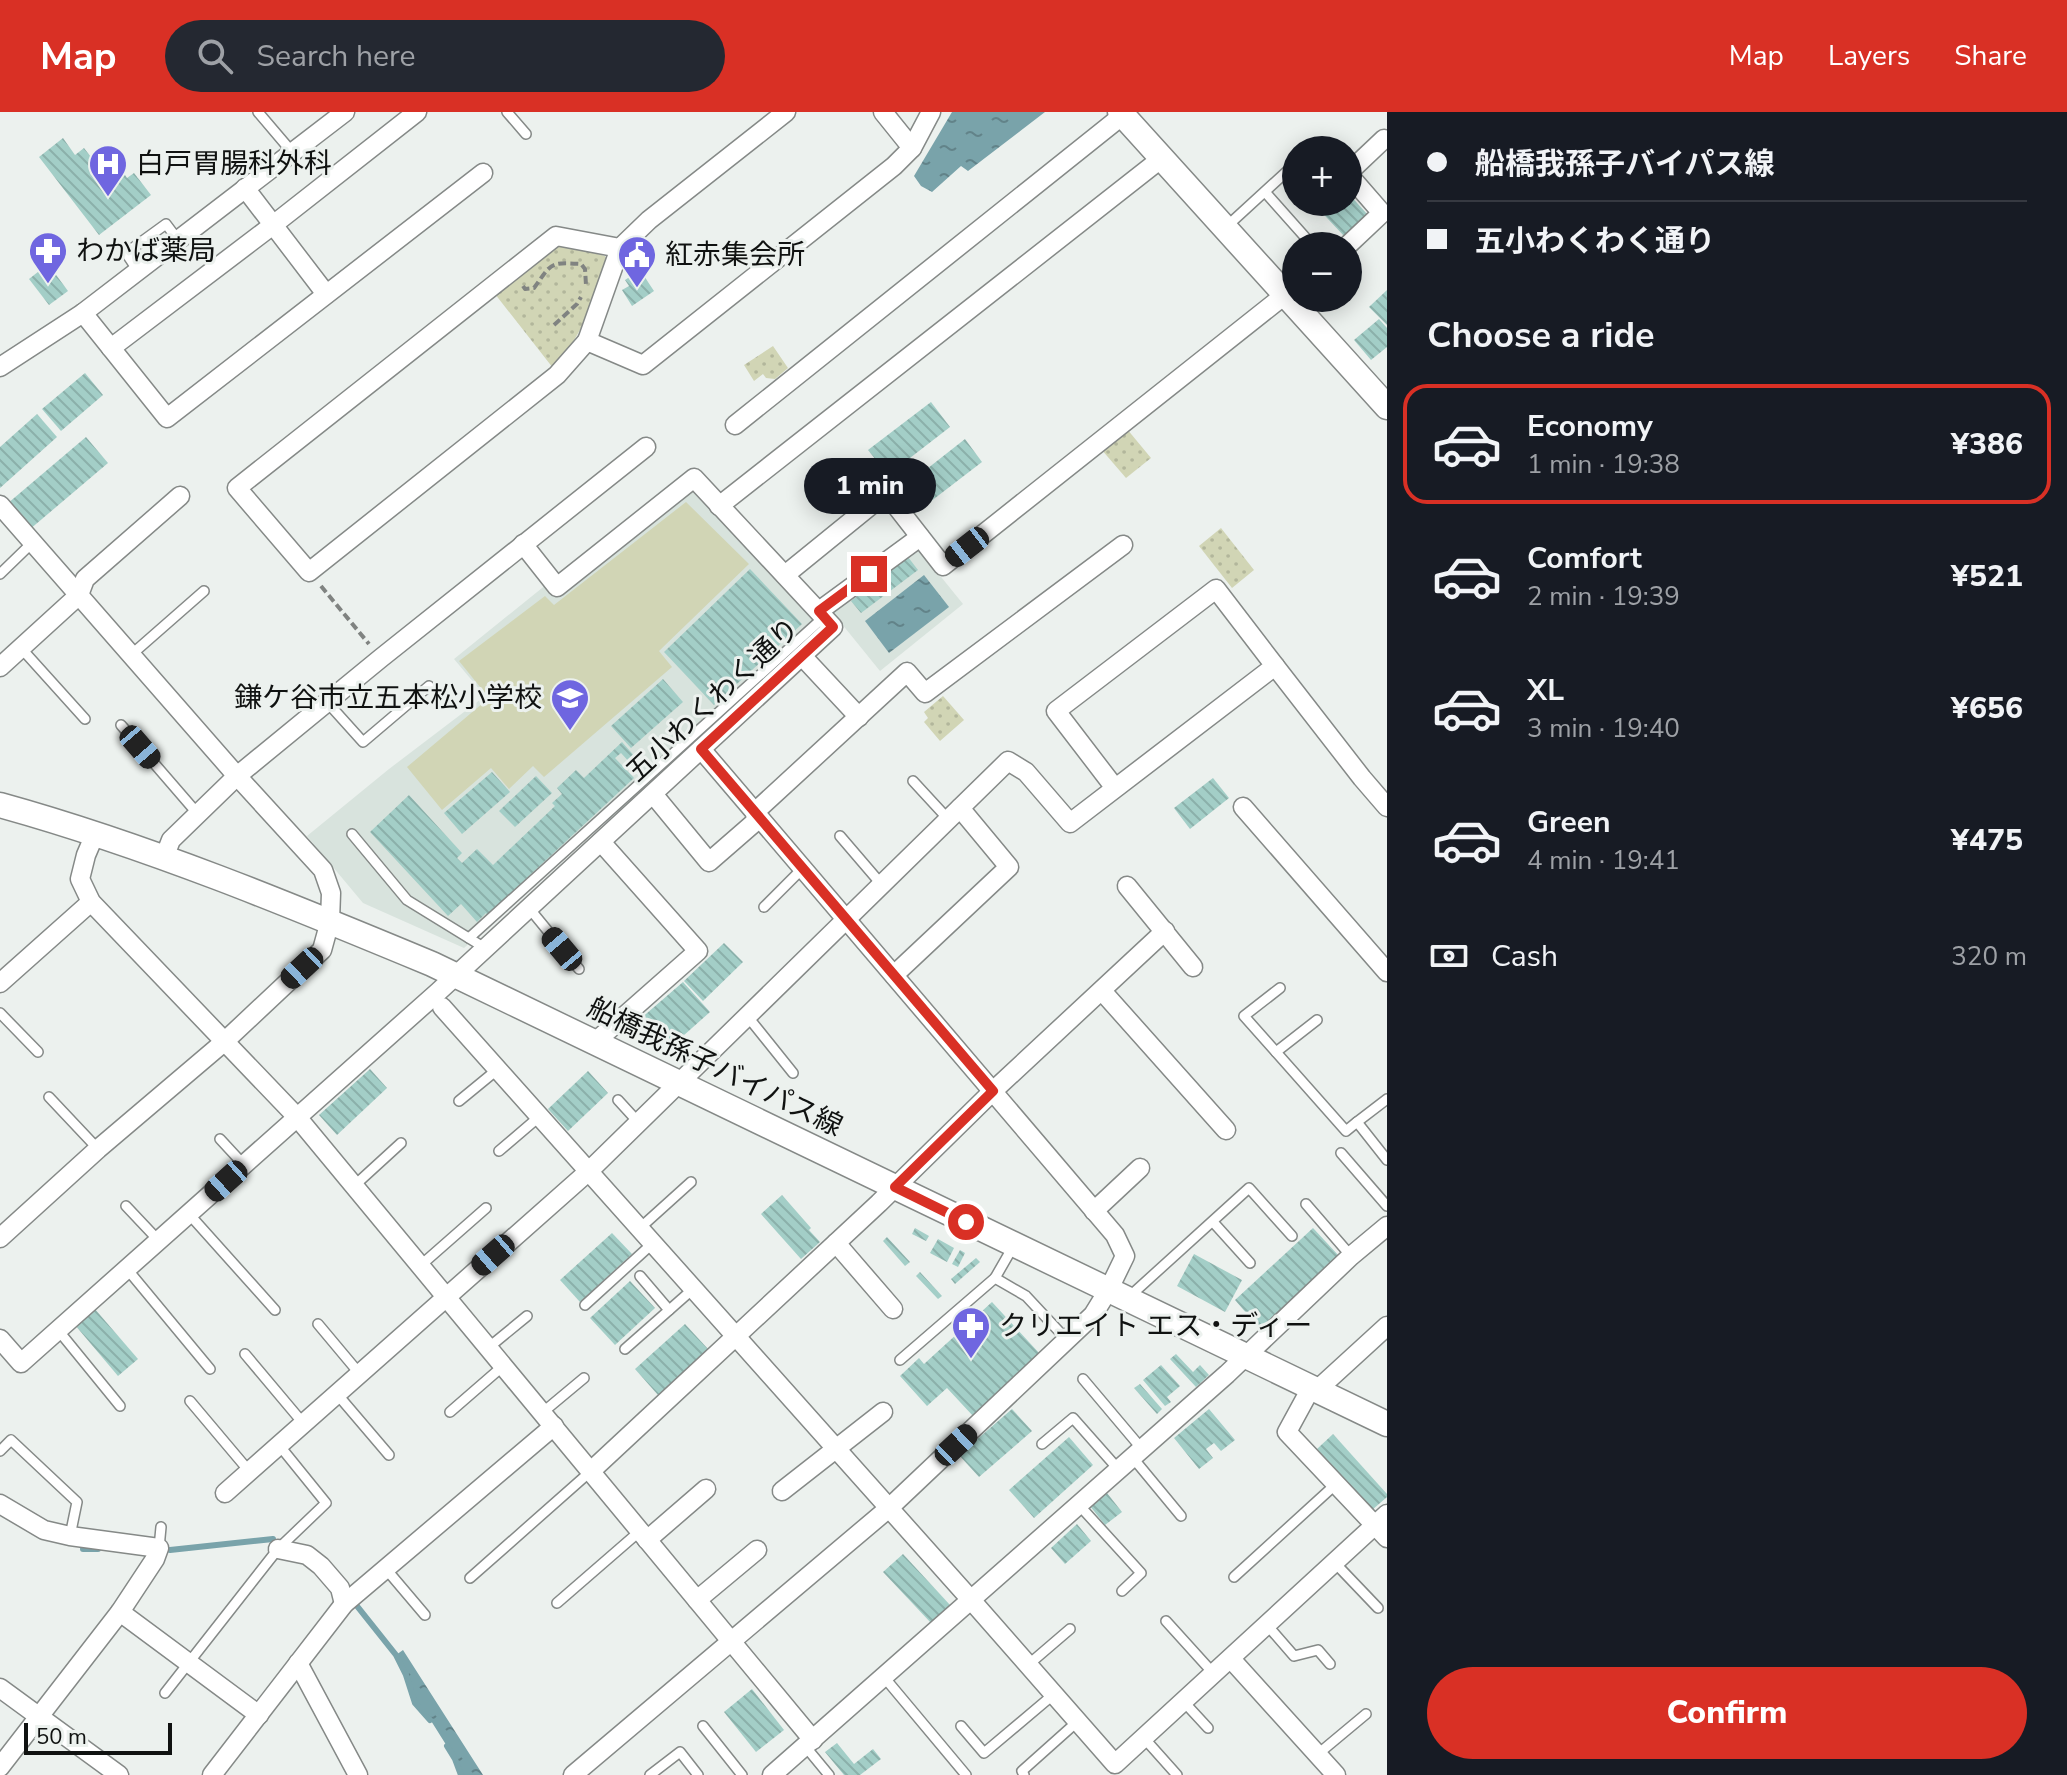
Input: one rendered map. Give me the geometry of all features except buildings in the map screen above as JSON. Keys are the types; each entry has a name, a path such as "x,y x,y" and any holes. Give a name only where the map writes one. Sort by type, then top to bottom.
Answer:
{"street":[{"path":"0,367 83,313 345,112"},
{"path":"111,348 417,112"},
{"path":"620,248 556,236 237,488 309,572 557,375 587,341 620,248 649,220 786,112"},
{"path":"883,112 912,148"},
{"path":"587,341 643,365 894,166 912,148 931,112"},
{"path":"735,425 1121,114 1282,286"},
{"path":"1362,160 1384,139"},
{"path":"719,506 1162,158"},
{"path":"83,313 167,418 483,173"},
{"path":"245,188 326,294"},
{"path":"1362,190 1382,213 1362,232"},
{"path":"785,575 886,493 943,566 1282,302"},
{"path":"1306,312 1387,407"},
{"path":"164,858 171,840 237,776 646,447"},
{"path":"523,544 557,587 694,478 821,614"},
{"path":"0,667 79,595 85,579 180,496"},
{"path":"0,505 323,870 331,893 330,921 322,950 224,1042 98,1149 0,1238"},
{"name":"五小わくわく通り","path":"1,1340 21,1363 455,976 477,943 529,908 833,627 821,614 920,537"},
{"path":"653,794 709,862 755,822 756,811 907,672 925,693 1123,545"},
{"path":"1115,788 1056,711 1216,589 1387,807"},
{"path":"802,656 859,717"},
{"path":"225,1493 589,1171 1008,761 1026,772 1070,823 1275,666"},
{"path":"574,1775 889,1508 1118,1294 1125,1256 1115,1235 701,749"},
{"name":"船橋我孫子バイパス線","path":"0,805 164,858 330,921 455,976 1387,1424"},
{"path":"1243,807 1387,972"},
{"path":"894,975 1009,867 954,814"},
{"path":"95,834 80,879 91,902 297,1117 644,1535 809,1743"},
{"path":"595,1042 698,951 601,842"},
{"path":"1127,886 1193,967"},
{"path":"0,983 91,902"},
{"path":"591,1471 1165,931"},
{"path":"1102,991 1226,1130"},
{"path":"442,1007 1078,1721 1112,1767 1335,1563 1383,1526 1336,1484 1287,1432 1314,1389 1387,1326"},
{"path":"1094,1211 1140,1168"},
{"path":"772,1775 1247,1356 1351,1256 1383,1238"},
{"path":"836,1243 893,1309"},
{"path":"782,1491 883,1412"},
{"path":"217,1773 344,1604 548,1420"},
{"path":"644,1535 706,1489"},
{"path":"0,1504 44,1530 159,1548 120,1612 0,1767"},
{"path":"278,1549 307,1555 321,1566 340,1588 344,1604"},
{"path":"697,1600 757,1550"},
{"path":"120,1612 259,1715"},
{"path":"1231,1659 1336,1775"},
{"path":"298,1663 358,1775"},
{"path":"0,1688 119,1775"}],"lane":[{"path":"258,112 292,152"},
{"path":"507,112 526,134"},
{"path":"1225,228 1282,176"},
{"path":"1265,192 1301,232"},
{"path":"0,574 33,542"},
{"path":"131,655 204,591"},
{"path":"352,834 407,900 477,943 821,614"},
{"path":"21,648 85,719"},
{"path":"327,702 363,742 429,686"},
{"path":"121,725 197,813"},
{"path":"913,781 954,814"},
{"path":"840,836 882,885"},
{"path":"764,907 803,868"},
{"path":"529,908 579,969"},
{"path":"1280,988 1244,1016 1346,1131 1387,1099"},
{"path":"0,1013 38,1052"},
{"path":"748,1017 793,1073"},
{"path":"1276,1052 1317,1020"},
{"path":"459,1101 498,1069"},
{"path":"49,1097 98,1149"},
{"path":"618,1100 639,1123"},
{"path":"499,1151 540,1116"},
{"path":"1357,1122 1387,1160"},
{"path":"220,1139 244,1165"},
{"path":"354,1186 401,1143"},
{"path":"1341,1153 1387,1206"},
{"path":"640,1228 691,1182"},
{"path":"1118,1294 1213,1222 1249,1188 1292,1236"},
{"path":"1306,1204 1351,1256"},
{"path":"126,1206 159,1241"},
{"path":"420,1266 486,1208"},
{"path":"189,1214 275,1310"},
{"path":"1213,1222 1250,1263"},
{"path":"585,1305 653,1243"},
{"path":"900,1360 995,1278 1014,1245"},
{"path":"127,1269 210,1369"},
{"path":"640,1276 669,1310"},
{"path":"995,1278 1026,1296 1067,1340"},
{"path":"625,1349 693,1289"},
{"path":"488,1348 527,1316"},
{"path":"318,1324 359,1373"},
{"path":"58,1330 120,1406"},
{"path":"245,1354 303,1423"},
{"path":"450,1412 503,1366"},
{"path":"548,1420 584,1378"},
{"path":"1083,1379 1131,1459 1181,1516"},
{"path":"336,1393 389,1455"},
{"path":"190,1401 249,1471"},
{"path":"1042,1444 1073,1418 1131,1459"},
{"path":"0,1451 11,1440 77,1502 70,1536"},
{"path":"165,1693 278,1549 326,1503 279,1445"},
{"path":"470,1578 591,1471"},
{"path":"1234,1577 1336,1484"},
{"path":"1079,1505 1141,1573 1122,1591"},
{"path":"159,1548 161,1527"},
{"path":"557,1603 644,1535"},
{"path":"1335,1563 1378,1608"},
{"path":"385,1569 425,1615"},
{"path":"1166,1621 1214,1674"},
{"path":"1267,1625 1294,1656 1318,1650 1330,1664"},
{"path":"1028,1665 1070,1629"},
{"path":"884,1677 966,1775"},
{"path":"961,1726 984,1753 1054,1694"},
{"path":"1184,1702 1208,1728"},
{"path":"1318,1754 1366,1714"},
{"path":"1024,1775 1022,1771 1078,1721"},
{"path":"703,1726 742,1775"},
{"path":"1144,1738 1177,1775"},
{"path":"809,1743 829,1775"},
{"path":"650,1775 680,1752 698,1775"}],"path":[{"path":"511,271 525,289 534,288 549,268 557,263 581,264 585,269 587,283 577,304 554,325"},
{"path":"309,572 381,658"}],"shaded area":[{"name":"鎌ケ谷市立五本松小学校","path":"689,489 696,491 823,624 464,948 363,903 307,836 485,696 454,659 547,584"},
{"path":"916,546 963,604 880,671 833,613"}],"green space":[{"path":"566,246 605,256 607,260 580,330 553,368 495,294 551,248"},
{"path":"773,346 788,368 775,379 766,378 763,374 754,381 744,365"},
{"path":"1127,429 1151,458 1126,478 1101,449"},
{"path":"686,502 749,564 659,651 672,667 544,777 533,766 509,789 491,768 442,810 407,767 489,698 459,661 545,596 554,605"},
{"path":"1221,528 1254,570 1232,588 1199,546"},
{"path":"943,696 964,720 940,741 924,722 928,718 924,712"}],"water":[{"path":"952,112 1045,112 968,171 961,166 932,192 921,186 914,176"},
{"path":"924,575 949,607 889,653 865,621"},
{"path":"403,1650 483,1775 461,1775 455,1759 428,1716 415,1703 396,1655"}],"waterway":[{"path":"170,1550 273,1539"},
{"path":"83,1549 98,1549"},
{"path":"353,1601 396,1655 415,1703 430,1720"},
{"path":"447,1746 461,1775"}],"place":[{"name":"白戸胃腸科外科","path":"108,198"},
{"name":"わかば薬局","path":"48,285"},
{"name":"紅赤集会所","path":"637,289"},
{"name":"鎌ケ谷市立五本松小学校","path":"570,732"},
{"name":"クリエイト エス・ディー","path":"971,1360"}],"route":[{"path":"869,574 819,611 833,627 701,749 993,1091 895,1187 966,1222"}]}
